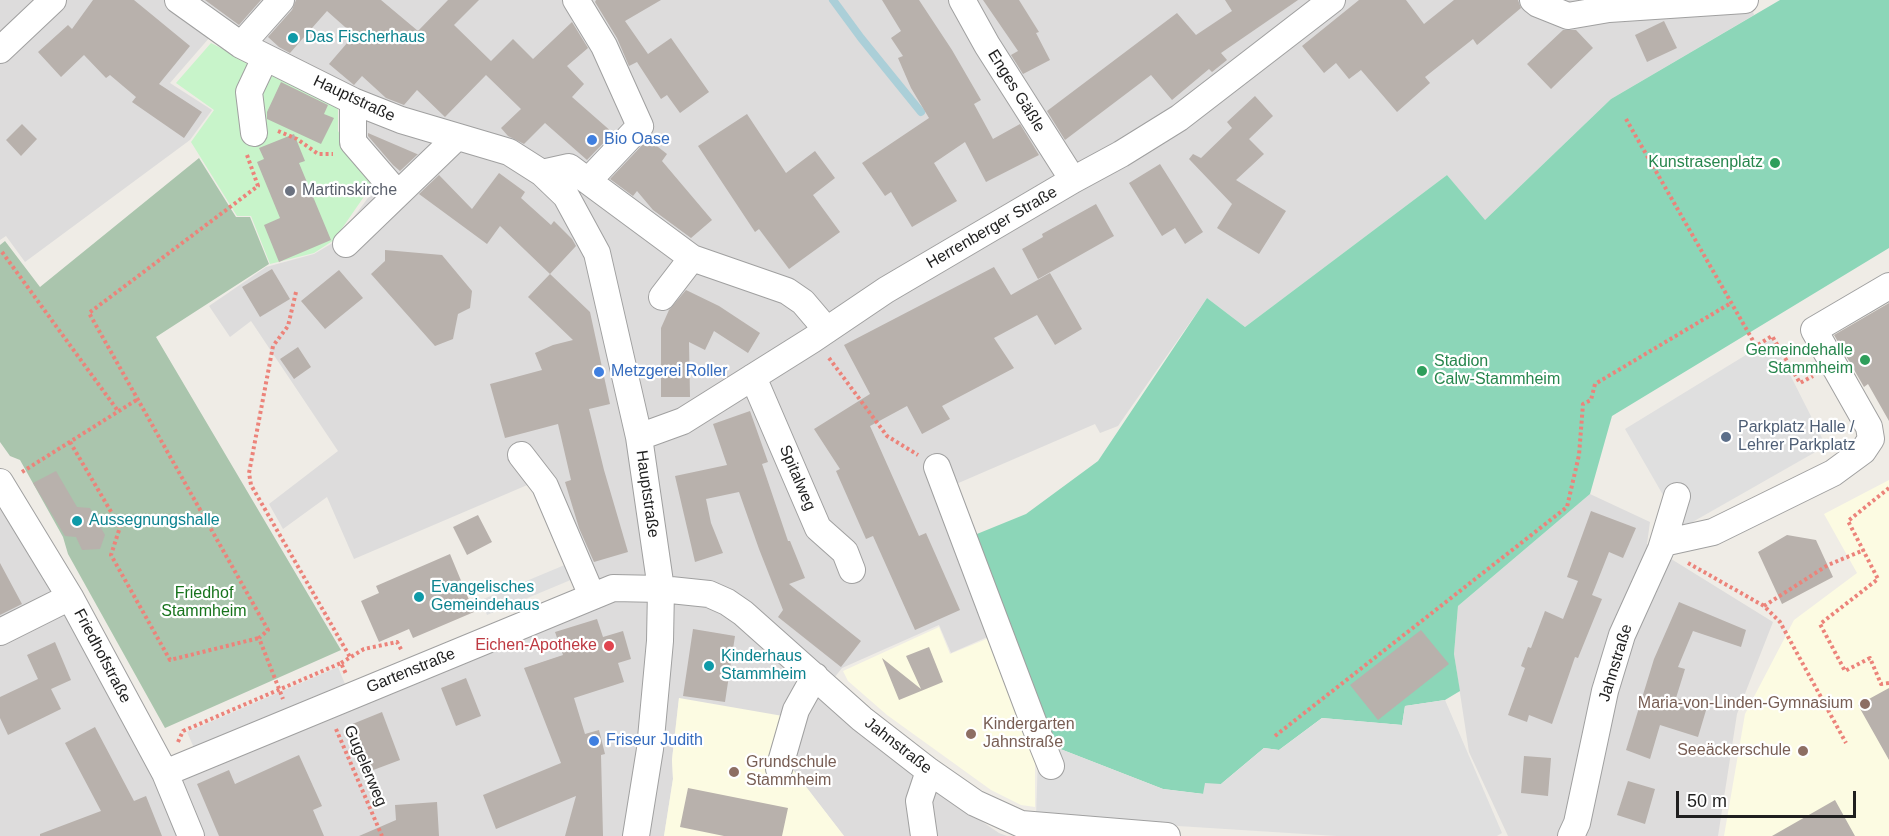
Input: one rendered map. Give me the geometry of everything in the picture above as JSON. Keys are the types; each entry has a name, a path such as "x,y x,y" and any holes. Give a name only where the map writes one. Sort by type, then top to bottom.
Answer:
{"street":[{"path":"0,50 54,0"},
{"name":"Hauptstraße","path":"178,0 241,45 353,101 401,120 509,152 542,173 566,196 597,253 639,437 661,590 660,641 651,749 636,836"},
{"path":"241,45 281,0"},
{"path":"576,0 604,46 640,126 588,181"},
{"name":"Enges Gäßle","path":"962,0 987,45 1073,180"},
{"path":"1533,0 1568,16 1609,9 1745,0"},
{"name":"Herrenberger Straße","path":"639,437 683,421 886,290 1179,118 1321,4"},
{"path":"254,133 249,92 265,58"},
{"path":"353,101 353,142 397,193"},
{"path":"346,244 457,137"},
{"path":"542,173 569,166 692,258 787,291 803,302 819,335"},
{"path":"662,297 692,258"},
{"path":"1662,546 1713,532 1833,473 1863,451 1871,439 1869,427 1814,330 1889,286"},
{"name":"Spitalweg","path":"753,377 818,528 845,552 852,570"},
{"path":"521,455 545,486 592,596"},
{"path":"937,467 1029,713 1052,766"},
{"name":"Friedhofstraße","path":"0,482 70,597 165,772 191,836"},
{"name":"Jahnstraße","path":"1571,836 1577,822 1605,691 1622,635 1662,546 1677,496"},
{"name":"Gartenstraße","path":"165,772 613,588 661,590"},
{"name":"Jahnstraße","path":"661,590 709,594 727,602 743,613 862,718 929,771 975,803 1021,824 1167,836"},
{"path":"0,632 70,597"},
{"path":"779,769 796,710 815,676"},
{"path":"924,836 920,801 929,771"}],"path":[{"path":"1626,118 1756,346 1772,336 1800,383 1805,380"},
{"path":"70,442 120,527 111,555 170,660 259,638 268,630 89,313 258,186 247,155 254,133 268,127 297,139 318,154 339,155"},
{"path":"2,252 118,411"},
{"path":"296,292 288,326 273,346 249,473 252,485 350,657"},
{"path":"1275,736 1567,507 1579,455 1583,404 1591,400 1595,384 1731,303"},
{"path":"819,335 836,367 887,436 937,467"},
{"path":"27,468 138,399"},
{"path":"1889,488 1848,521 1878,579 1820,624 1845,671 1869,658 1881,684 1889,683"},
{"path":"1662,546 1764,606 1780,622 1846,742"},
{"path":"1764,606 1828,565 1864,550"},
{"path":"259,638 274,680"},
{"path":"165,772 183,731 341,663 364,649 398,642 411,671"},
{"path":"341,663 356,694"},
{"name":"Gugelerweg","path":"326,706 382,836"}],"shaded area":[{"path":"0,0 1749,0 1754,15 1611,99 1484,221 1447,175 1245,327 1207,298 1118,426 1100,433 1095,424 940,491 992,635 951,653 939,625 842,668 819,697 938,792 1007,836 844,836 790,766 679,698 672,759 673,779 664,836 0,836 0,509 49,585 155,781 602,606 546,477 354,559 327,497 283,529 269,504 338,451 251,321 230,337 209,306 266,267 314,254 336,241 376,187 345,109 210,37 170,83 212,110 190,140 25,262 6,236 0,240"},
{"name":"Parkplatz Halle / Lehrer Parkplatz","path":"1772,339 1826,446 1682,528 1625,429"},
{"path":"1889,480 1889,836 1724,836 1745,714 1794,620 1857,573 1824,514"},
{"path":"1590,494 1650,522 1647,544 1773,622 1737,714 1718,836 1508,836 1469,752 1454,654 1458,606"},
{"path":"567,564 573,579 487,615 481,600"},
{"name":"Kindergarten Jahnstraße","path":"939,627 950,654 989,638 1035,754 1035,807 1021,805 991,790 887,715 848,681 843,671"},
{"path":"338,667 345,684 194,748 187,732"},
{"name":"Grundschule Stammheim","path":"679,698 806,720 790,766 844,836 664,836 673,779 672,760"},
{"path":"1445,700 1502,833 1497,836 1336,836 1036,817 1038,756 1050,745 1163,789 1203,794 1205,783 1221,784 1264,748 1279,750 1322,718 1402,725 1405,706"}],"green space":[{"name":"Stadion Calw-Stammheim","path":"1780,0 1889,0 1889,248 1612,416 1590,494 1458,606 1454,654 1460,691 1445,700 1405,706 1402,725 1322,718 1279,750 1264,748 1221,784 1204,794 1163,789 1050,745 972,536 1026,514 1098,461 1207,298 1245,327 1447,175 1485,220 1611,99"},
{"path":"211,43 338,107 338,131 372,185 334,240 314,253 270,264 251,216 237,216 191,142 214,110 176,83"},
{"name":"Friedhof Stammheim","path":"199,158 236,217 250,217 269,264 156,337 341,650 165,728 68,554 63,537 20,460 10,456 0,442 0,245 5,241 40,287"}],"building":[{"path":"93,0 134,0 190,46 159,84 202,112 184,138 132,102 136,97 110,75 106,78 84,55 61,77 38,52 68,25 72,29"},
{"path":"205,0 261,0 239,25"},
{"path":"296,0 381,0 418,31 448,0 479,0 454,25 491,61 513,39 533,59 572,22 588,48 567,66 584,84 572,97 613,133 587,160 545,123 524,144 508,136 501,128 521,109 486,75 445,117 417,90 404,105 386,98 362,76 354,85 329,64 354,35 327,11 290,53 268,37 292,10"},
{"path":"596,0 661,0 625,21 648,54 671,38 709,92 680,113 667,95 661,99 637,62 629,66"},
{"path":"882,0 919,0 981,100 974,104 993,139 1020,124 1039,155 986,182 965,142 934,163 957,201 912,227 891,192 885,196 862,163 929,118 911,88 898,58 903,56 891,38 901,31"},
{"path":"983,0 1019,0 1039,32 1036,33 1050,60 1023,74 1011,55 1018,51"},
{"path":"1225,0 1298,0 1221,53 1227,60 1212,72 1209,69 1172,100 1151,75 1065,140 1047,111 1177,13 1196,35 1232,11"},
{"path":"1359,0 1406,0 1424,24 1454,0 1518,0 1521,8 1477,45 1473,39 1425,77 1430,83 1397,112 1361,70 1349,79 1336,63 1324,73 1302,46"},
{"path":"1664,21 1677,48 1647,62 1635,35"},
{"path":"1563,30 1576,30 1593,48 1551,89 1527,64"},
{"path":"281,82 328,105 324,114 334,118 321,144 267,119 267,112"},
{"path":"1255,96 1273,116 1249,139 1264,154 1236,180 1286,211 1259,254 1217,228 1232,204 1189,159 1193,154 1201,158 1232,128 1227,122"},
{"path":"747,114 786,173 815,151 835,178 813,195 840,232 789,269 759,229 755,232 698,146"},
{"path":"22,124 37,139 21,156 6,140"},
{"path":"368,133 418,154 400,171 368,136"},
{"name":"Martinskirche","path":"294,134 305,161 299,163 331,240 279,262 264,225 280,218 257,162 264,159 259,148"},
{"path":"648,139 667,154 662,161 712,220 691,238 653,210 637,191 633,196 610,179"},
{"path":"1160,164 1203,232 1185,244 1175,228 1162,236 1129,183"},
{"path":"499,173 525,192 521,198 551,225 554,221 576,246 550,274 500,226 487,244 419,194 439,175 472,209"},
{"path":"1096,204 1114,236 1038,279 1022,249 1043,237 1042,234"},
{"path":"385,250 442,255 472,291 470,308 458,314 453,339 435,346 371,274 385,261"},
{"path":"994,267 1011,295 1050,273 1082,329 1055,345 1037,315 994,338 1014,368 942,406 950,419 922,434 907,406 870,426 919,536 926,533 960,610 915,630 873,536 866,539 836,471 840,469 814,429 870,394 844,345"},
{"path":"272,269 290,299 260,317 242,287"},
{"path":"339,270 363,298 325,329 301,301"},
{"path":"550,274 590,312 610,404 589,409 628,552 594,562 579,528 565,482 571,480 558,424 505,438 490,384 542,370 535,353 573,340 528,297"},
{"path":"686,290 719,306 760,333 748,353 714,331 705,350 689,342 690,397 661,397 661,328 669,310"},
{"name":"Gemeindehalle Stammheim","path":"1889,303 1889,421 1868,384 1864,387 1834,335"},
{"path":"298,347 311,367 294,379 280,359"},
{"path":"750,411 768,462 762,464 788,541 790,541 805,578 789,584 861,641 841,667 778,617 783,610 739,492 706,499 711,523 723,553 695,562 675,476 727,465 713,424"},
{"name":"Aussegnungshalle","path":"56,471 77,507 90,508 105,535 100,549 82,550 76,537 65,536 33,483"},
{"path":"1591,511 1636,528 1623,558 1609,552 1592,595 1602,599 1578,658 1575,657 1552,724 1529,715 1527,722 1508,715 1525,668 1521,666 1528,647 1531,648 1545,611 1563,619 1578,581 1567,577"},
{"path":"478,515 492,542 467,555 453,527"},
{"path":"1787,535 1816,540 1833,577 1782,604 1758,552"},
{"name":"Evangelisches Gemeindehaus","path":"450,554 474,612 413,638 409,629 379,642 361,601 379,593 376,586"},
{"path":"0,563 22,604 0,615"},
{"path":"1679,602 1746,630 1741,647 1693,631 1678,667 1685,669 1676,698 1707,707 1698,737 1660,725 1650,759 1626,750 1654,659"},
{"path":"597,619 603,637 623,631 631,659 618,663 624,682 574,698 585,734 599,730 605,754 601,755 603,836 565,836 576,796 496,829 483,795 561,763 524,668 563,655 555,632"},
{"name":"Kinderhaus Stammheim","path":"693,629 735,636 725,702 683,696"},
{"path":"1421,630 1449,664 1378,720 1350,685"},
{"path":"55,642 71,680 51,689 61,709 8,735 0,718 0,697 38,679 27,655"},
{"path":"929,647 943,682 899,700 882,658 921,689 906,656"},
{"path":"466,678 481,716 456,726 441,688"},
{"path":"1889,688 1889,760 1858,705"},
{"path":"382,712 400,760 368,772 350,725"},
{"path":"95,727 134,801 146,796 162,836 40,836 40,834 101,811 65,743"},
{"path":"299,755 322,806 313,810 324,836 219,836 197,784 229,770 235,784"},
{"path":"1524,756 1551,758 1548,796 1521,793"},
{"path":"1628,781 1655,789 1645,824 1617,815"},
{"name":"Grundschule Stammheim","path":"688,788 788,808 782,836 724,836 680,827"},
{"path":"1835,800 1855,836 1772,836"},
{"path":"437,802 439,836 359,836 396,820 395,805"}],"waterway":[{"path":"833,0 921,112"}],"place":[{"name":"Das Fischerhaus","path":"293,38"},
{"name":"Bio Oase","path":"592,140"},
{"name":"Kunstrasenplatz","path":"1775,163"},
{"name":"Martinskirche","path":"290,191"},
{"name":"Gemeindehalle Stammheim","path":"1865,360"},
{"name":"Stadion Calw-Stammheim","path":"1422,371"},
{"name":"Metzgerei Roller","path":"599,372"},
{"name":"Parkplatz Halle / Lehrer Parkplatz","path":"1726,437"},
{"name":"Aussegnungshalle","path":"77,521"},
{"name":"Evangelisches Gemeindehaus","path":"419,597"},
{"name":"Eichen-Apotheke","path":"609,646"},
{"name":"Kinderhaus Stammheim","path":"709,666"},
{"name":"Maria-von-Linden-Gymnasium","path":"1865,704"},
{"name":"Kindergarten Jahnstraße","path":"971,734"},
{"name":"Friseur Judith","path":"594,741"},
{"name":"Seeäckerschule","path":"1803,751"},
{"name":"Grundschule Stammheim","path":"734,772"}]}
